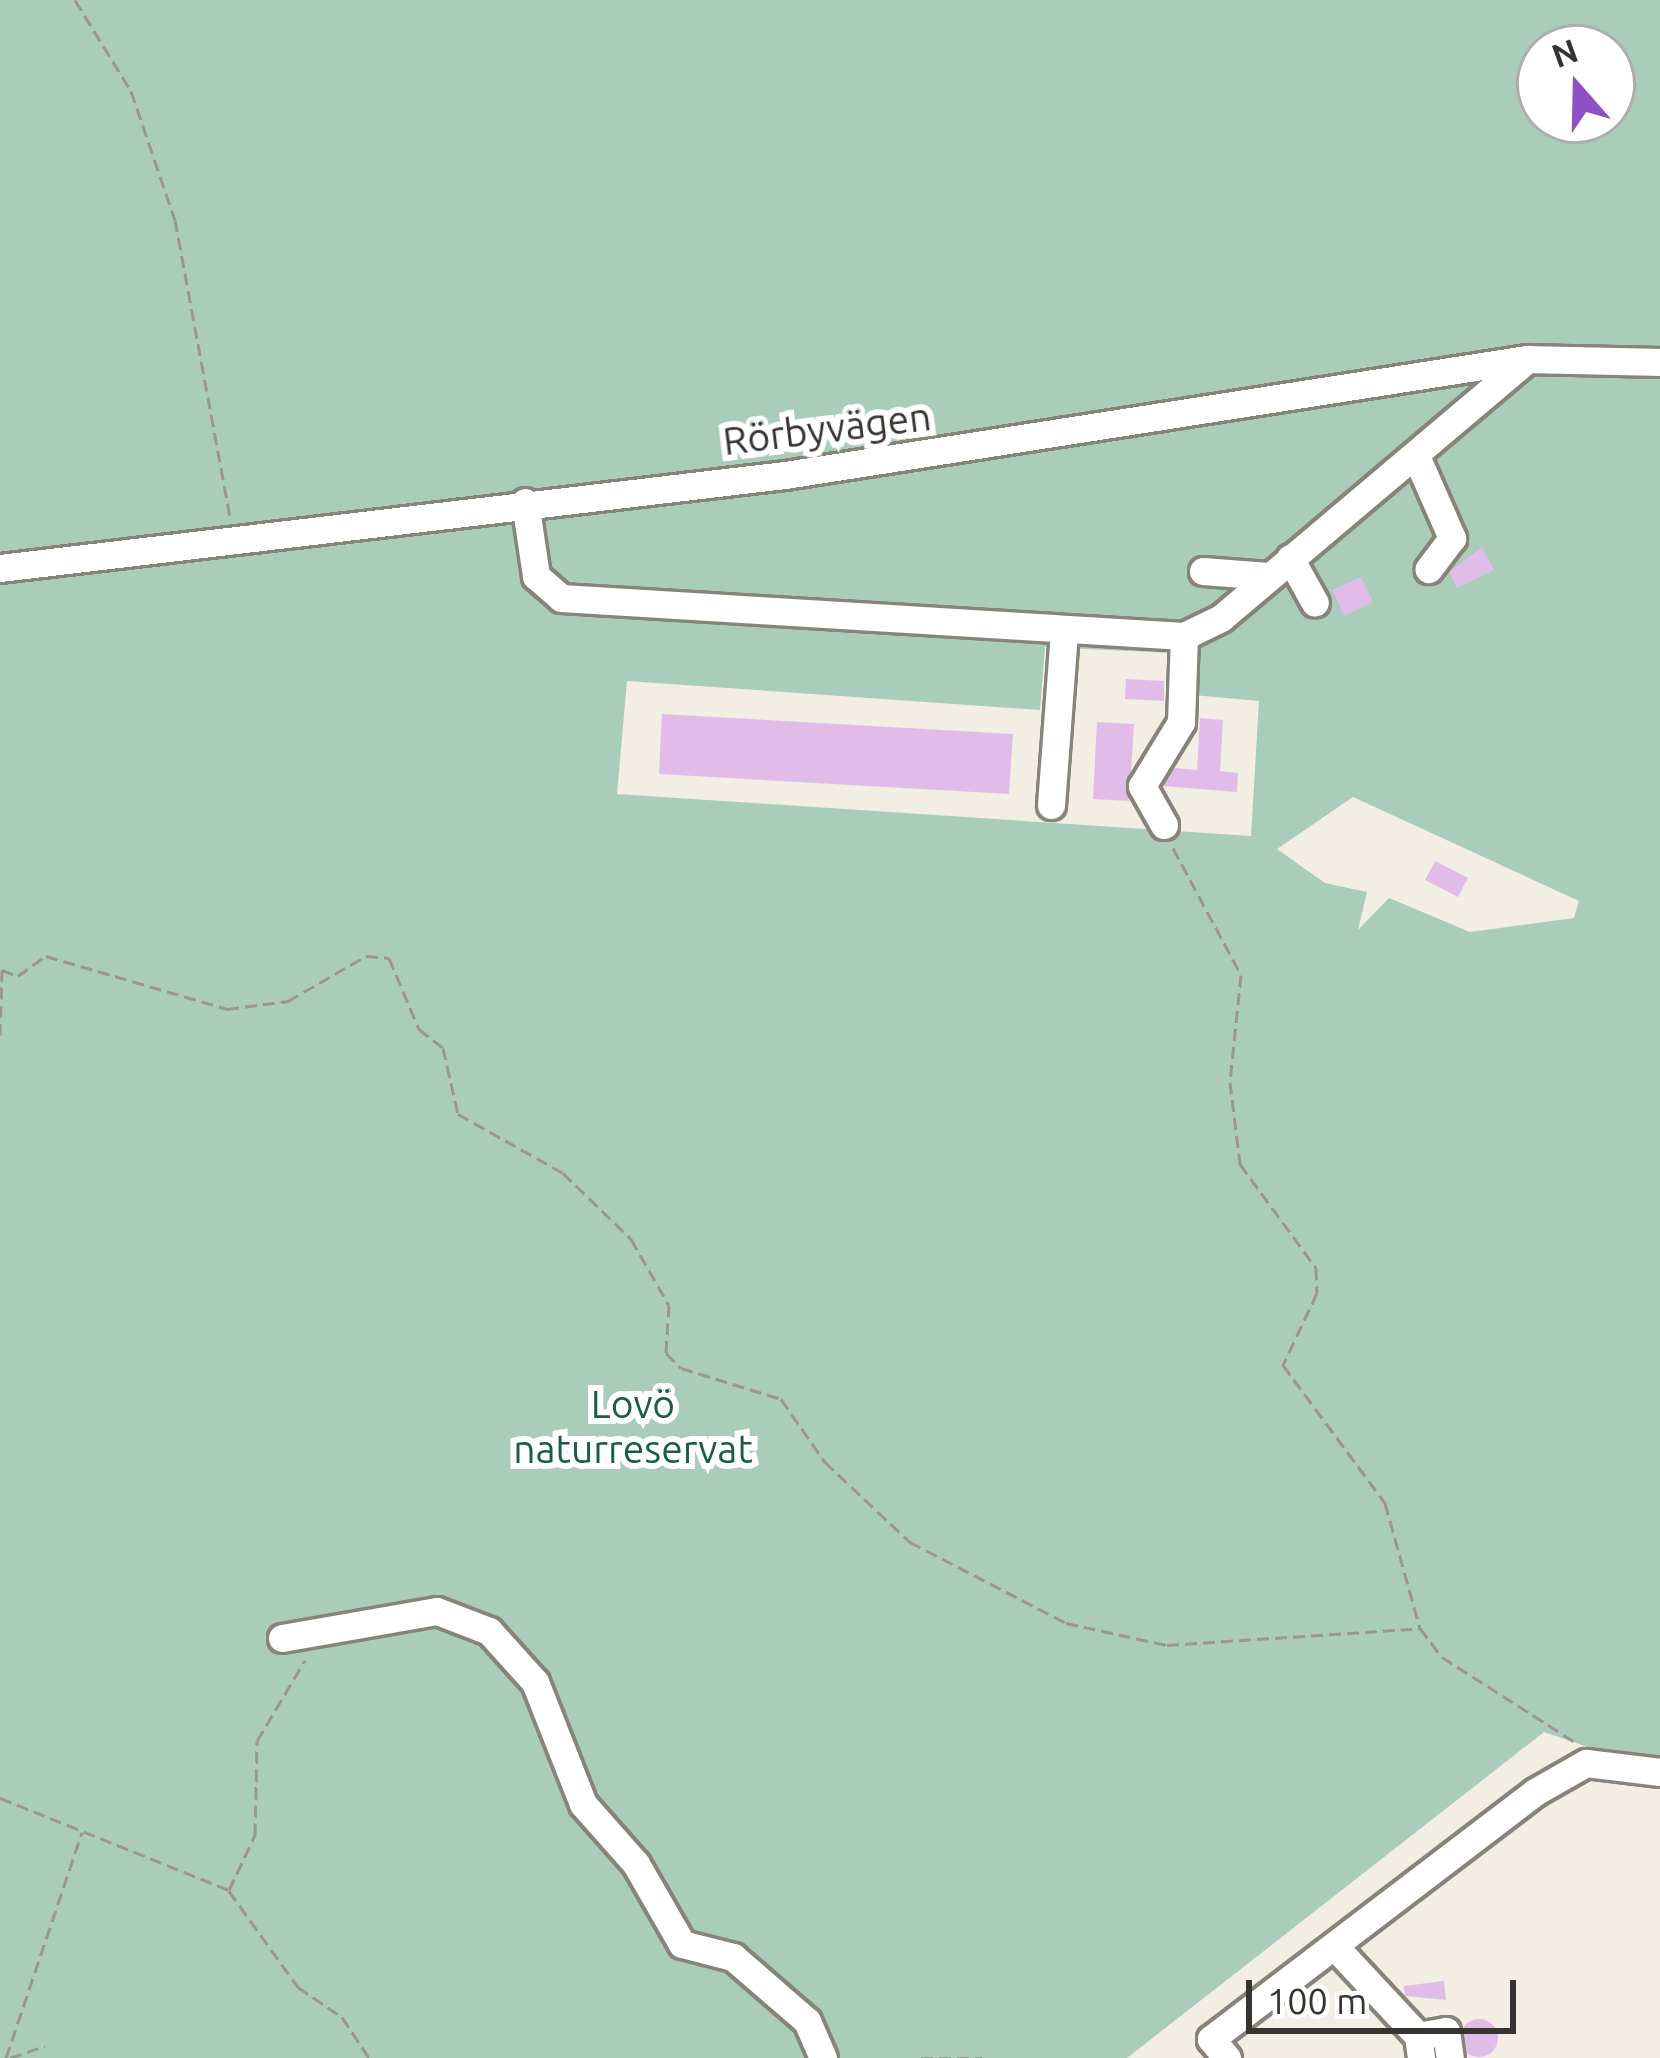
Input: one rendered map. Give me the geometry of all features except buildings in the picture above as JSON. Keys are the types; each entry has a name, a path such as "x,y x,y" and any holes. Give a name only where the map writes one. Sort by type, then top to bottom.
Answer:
{"street":[{"name":"Rörbyvägen","path":"0,568 1029,441 1528,358 1660,362"},
{"path":"525,502 536,576 561,598 1184,636 1279,567 1528,358"},
{"path":"1416,456 1452,538 1430,569"},
{"path":"1203,571 1279,567 1315,603"},
{"path":"1051,805 1064,631"},
{"path":"1164,825 1142,786 1181,722 1184,636"},
{"path":"290,1638 437,1611 489,1631 535,1682 583,1804 636,1864 682,1944 733,1957 807,2020 823,2058"},
{"path":"1219,2049 1337,1948 1586,1762 1660,1772"},
{"path":"1337,1948 1419,2047 1446,2031 1450,2058"}],"path":[{"path":"75,0 131,91 175,220 234,536"},
{"path":"1164,825 1241,974 1230,1082 1240,1164 1316,1268 1317,1294 1283,1365 1385,1503 1420,1628 1470,1681 1573,1733 1586,1762"},
{"path":"0,1036 1,969 18,976 46,956 227,1009 288,1001 366,956 389,958 419,1029 443,1048 458,1114 563,1173 631,1239 669,1305 666,1353 681,1368 782,1399 825,1462 910,1542 1066,1623 1167,1645 1420,1628"},
{"path":"229,1890 255,1835 257,1741 308,1655 290,1638"},
{"path":"0,1798 229,1890 298,1987 342,2017 368,2058"},
{"path":"8,2058 83,1830"},
{"path":"8,2058 45,2046"},
{"path":"921,2058 982,2058"}],"green space":[{"name":"Lovö naturreservat","path":"0,0 1660,0 1660,1772 1544,1732 1127,2058 0,2058","holes":["1045,647 1193,654 1193,695 1259,701 1251,836 617,794 627,681 1040,710","1353,797 1579,901 1574,918 1470,932 1389,898 1358,930 1367,892 1325,883 1277,849"]}]}
